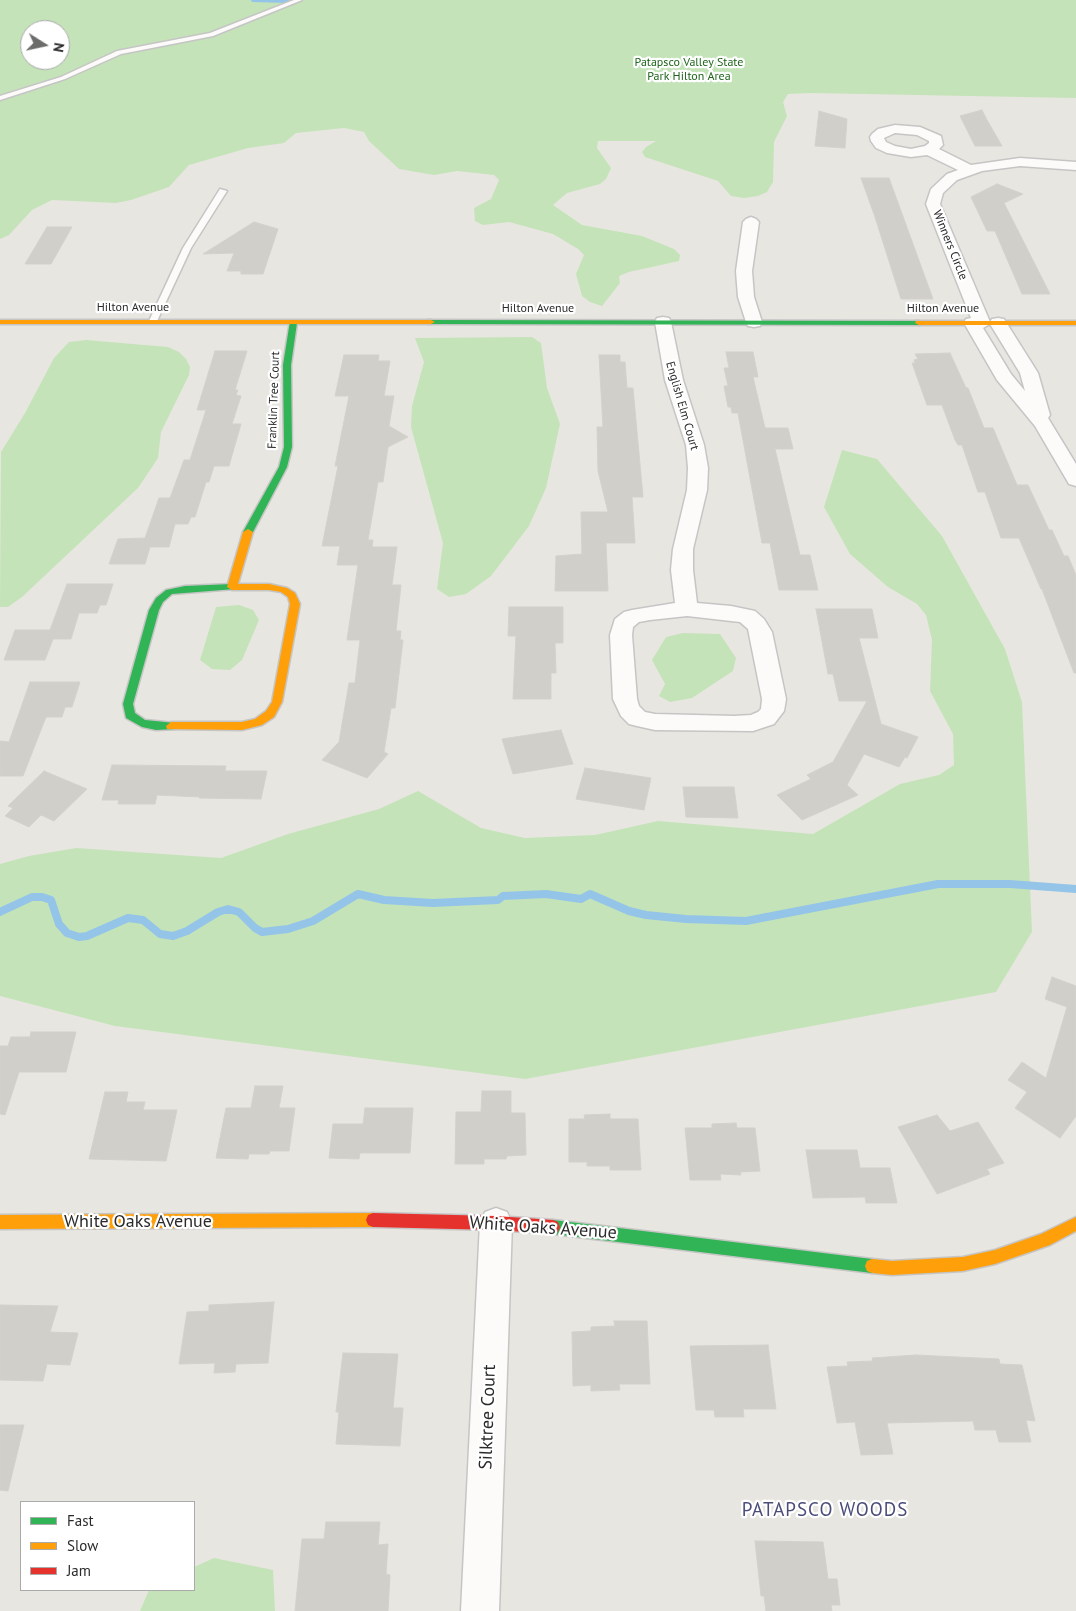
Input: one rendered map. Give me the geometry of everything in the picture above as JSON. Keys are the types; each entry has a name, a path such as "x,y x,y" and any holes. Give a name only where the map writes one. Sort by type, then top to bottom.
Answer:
{"street":[{"path":"929,150 968,169"},
{"name":"Winners Circle","path":"984,323 934,210 933,204 940,187 952,177 968,169 992,164 1020,162 1076,166"},
{"path":"751,222 744,271 746,297 754,322"},
{"name":"Hilton Avenue","path":"0,322 1076,323"},
{"name":"English Elm Court","path":"663,322 674,380 692,436 698,468 697,490 683,549 682,570 687,609"},
{"name":"Franklin Tree Court","path":"232,587 248,531 283,468 288,447 290,426 287,366 293,323"},
{"path":"984,323 1003,376 1043,424 1076,480"},
{"path":"984,323 1028,373 1043,424"},
{"path":"1055,444 1076,444"},
{"path":"232,587 269,587 284,590 292,595 294,604 277,702 270,714 258,722 242,726 156,726 142,723 130,715 128,704 154,610 159,600 169,592 185,589 232,587"},
{"path":"687,609 747,616 756,624 761,632 774,699 772,711 766,718 753,723 743,724 655,722 637,718 629,710 625,699 621,635 624,624 632,618 650,613 687,609"},
{"name":"White Oaks Avenue","path":"0,1222 409,1220 496,1223 582,1229 856,1265 892,1268 954,1265 995,1257 1045,1240 1076,1224"},
{"name":"Silktree Court","path":"480,1611 496,1223"}],"lane":[{"path":"0,98 63,78 119,52 211,35 299,0"},
{"path":"153,322 187,248 223,191"}],"green space":[{"name":"Patapsco Valley State Park Hilton Area","path":"0,0 1076,0 1076,98 788,94 783,102 787,116 774,142 773,182 767,192 758,196 744,198 731,196 718,181 645,157 642,152 656,141 598,141 597,148 611,168 606,179 600,184 567,193 553,205 582,225 642,236 674,249 680,255 679,261 619,276 620,283 602,306 590,302 582,296 576,274 584,255 578,249 553,234 509,222 483,225 475,221 474,208 491,199 499,180 494,175 457,171 434,175 399,169 369,141 364,132 344,128 296,133 284,143 248,148 189,165 169,187 131,200 116,203 52,200 32,210 9,235 0,239"},
{"path":"532,337 541,343 547,388 560,424 546,488 529,526 491,576 466,594 449,597 437,589 443,543 411,427 412,406 424,362 415,338"},
{"path":"86,340 168,347 179,352 186,359 190,367 189,375 161,432 158,458 138,488 22,597 8,607 0,607 1,452 25,413 54,358 69,342"},
{"path":"842,450 877,459 942,536 1005,649 1022,702 1032,932 996,992 525,1079 115,1026 0,996 0,864 29,856 76,848 221,858 288,834 379,809 418,791 481,828 525,838 595,835 658,821 813,834 900,784 939,775 954,765 953,734 930,691 932,640 926,615 917,604 888,587 850,554 824,507"},
{"path":"239,605 253,610 259,620 242,660 230,670 212,669 200,660 216,607"},
{"path":"683,633 720,634 736,658 733,671 692,698 670,702 659,696 665,684 652,660 666,637"},
{"path":"214,1558 273,1570 275,1611 140,1611 149,1591 195,1591 195,1567"}],"building":[{"path":"982,110 1002,146 975,146 960,116"},
{"path":"819,111 847,119 845,148 815,146"},
{"path":"861,178 889,178 933,299 901,299"},
{"path":"997,184 1023,194 1004,203 1050,294 1022,294 995,231 987,231 971,197"},
{"path":"254,222 278,229 263,274 241,274 241,271 227,271 234,253 203,254"},
{"path":"47,227 72,227 51,264 25,264"},
{"path":"215,351 247,351 235,390 238,390 236,395 241,396 232,424 241,424 229,466 214,466 209,482 206,482 195,517 191,517 188,524 175,524 169,547 150,547 145,564 109,564 118,539 145,538 159,498 170,498 184,460 190,460 206,410 197,410"},
{"path":"726,352 753,352 758,377 753,377 765,428 788,428 793,449 775,449 800,555 810,555 818,590 779,590 770,543 762,543 738,413 732,413 731,407 728,407 724,386 728,386 724,368 729,368"},
{"path":"950,353 966,388 968,388 984,428 993,428 1017,485 1028,485 1049,530 1052,530 1064,556 1068,556 1076,575 1076,673 1074,673 1042,589 1019,538 1001,538 985,492 978,492 962,445 958,445 955,440 942,405 927,405 912,363 915,363 914,360 918,359 915,354"},
{"path":"344,355 379,355 378,361 390,361 384,396 394,396 389,426 408,437 388,447 383,482 378,482 368,540 373,540 372,547 397,547 392,585 401,585 396,631 401,631 400,640 403,640 395,708 391,708 384,752 388,754 367,778 322,760 339,742 349,683 355,683 360,640 347,640 358,565 337,565 340,546 322,546 338,466 335,466 349,396 335,396"},
{"path":"599,355 620,355 620,362 625,362 627,388 633,388 643,497 632,497 635,543 606,543 608,591 555,591 556,556 582,554 581,512 608,512 598,471 597,427 603,427"},
{"path":"67,584 113,584 106,605 100,605 97,613 79,613 71,639 53,639 45,660 4,660 15,630 50,630"},
{"path":"509,607 563,607 563,643 555,643 556,673 551,673 551,699 513,699 516,636 508,636"},
{"path":"816,609 872,609 878,638 859,638 881,724 918,737 907,758 905,757 899,767 864,754 847,785 858,795 802,820 777,795 811,779 807,775 833,762 867,701 839,701 833,674 828,674"},
{"path":"30,682 80,682 72,707 65,707 62,717 46,717 23,776 0,776 0,741 9,742"},
{"path":"561,730 573,764 513,774 502,739"},
{"path":"112,765 226,766 225,771 267,771 261,799 157,795 155,804 118,804 119,800 102,800"},
{"path":"585,768 651,778 644,810 576,799"},
{"path":"44,771 87,789 54,821 41,815 29,827 5,816 13,808 8,806"},
{"path":"683,787 734,787 738,818 686,817"},
{"path":"1052,977 1076,986 1076,1116 1060,1138 1015,1108 1027,1092 1008,1080 1022,1062 1046,1078 1067,1007 1045,999"},
{"path":"31,1032 76,1032 66,1072 19,1072 5,1115 0,1114 0,1046 8,1046 11,1037 30,1037"},
{"path":"255,1086 283,1086 279,1108 295,1108 289,1151 249,1154 248,1159 216,1158 226,1108 251,1108"},
{"path":"482,1091 511,1091 511,1113 525,1113 526,1155 507,1156 506,1159 484,1159 484,1164 455,1164 456,1112 481,1112"},
{"path":"105,1092 128,1092 126,1102 145,1102 143,1110 177,1110 166,1161 89,1159"},
{"path":"365,1108 413,1108 410,1153 360,1153 359,1159 329,1158 333,1124 363,1124"},
{"path":"610,1114 610,1119 638,1119 641,1170 610,1170 610,1166 587,1166 587,1162 569,1162 569,1119 585,1119 584,1115"},
{"path":"937,1115 950,1131 978,1122 1004,1163 987,1169 990,1174 937,1194 898,1127"},
{"path":"736,1123 737,1128 755,1128 760,1171 740,1172 741,1175 720,1174 721,1180 690,1180 685,1128 712,1128 712,1124"},
{"path":"806,1150 857,1150 860,1168 890,1168 897,1203 866,1203 865,1197 813,1198"},
{"path":"274,1302 268,1363 236,1364 235,1372 214,1373 215,1363 179,1364 187,1312 209,1311 209,1305"},
{"path":"0,1305 58,1306 50,1332 78,1333 70,1365 47,1364 43,1381 0,1380"},
{"path":"614,1321 647,1321 650,1384 619,1384 620,1390 591,1391 591,1385 573,1386 572,1332 591,1331 591,1327 615,1326"},
{"path":"768,1345 776,1409 743,1409 744,1417 715,1417 714,1410 696,1410 690,1346"},
{"path":"343,1353 398,1354 393,1408 403,1408 400,1446 336,1444 339,1412 336,1412"},
{"path":"916,1355 999,1359 1000,1364 1022,1365 1035,1421 1026,1420 1031,1442 999,1442 996,1430 975,1430 973,1421 887,1423 893,1454 861,1455 855,1422 837,1423 827,1367 848,1366 847,1362 873,1361 872,1358"},
{"path":"0,1425 24,1425 8,1491 0,1490"},
{"path":"326,1522 380,1522 378,1545 388,1544 386,1574 390,1575 388,1611 295,1611 302,1539 324,1539"},
{"path":"755,1541 823,1542 828,1579 837,1579 840,1605 831,1605 832,1611 766,1611 764,1596 761,1596"}],"waterway":[{"path":"253,0 287,1"},
{"path":"0,912 32,897 42,897 51,900 59,924 67,933 79,937 87,936 128,918 143,920 160,934 173,936 187,931 218,912 228,909 239,912 255,928 262,932 288,929 313,921 358,894 384,900 433,903 498,900 503,896 546,894 581,899 590,894 629,911 646,915 686,919 746,921 938,884 1010,884 1076,889"}],"traffic: fast":[{"path":"431,322 919,323"},
{"path":"248,532 283,467 288,447 287,365 293,323"},
{"path":"171,726 156,726 142,723 130,715 128,704 154,610 159,600 169,592 185,589 232,587"},
{"path":"553,1227 872,1266"}],"traffic: slow":[{"path":"0,322 431,322"},
{"path":"919,323 1076,323"},
{"path":"171,726 242,726 258,722 270,714 277,702 295,604 292,595 284,590 269,587 232,587 248,532"},
{"path":"0,1222 373,1220"},
{"path":"872,1266 892,1268 963,1264 995,1257 1045,1240 1076,1224"}],"traffic: jam":[{"path":"373,1220 496,1223 553,1227"}],"district":[{"name":"PATAPSCO WOODS","path":"825,1511"}]}
